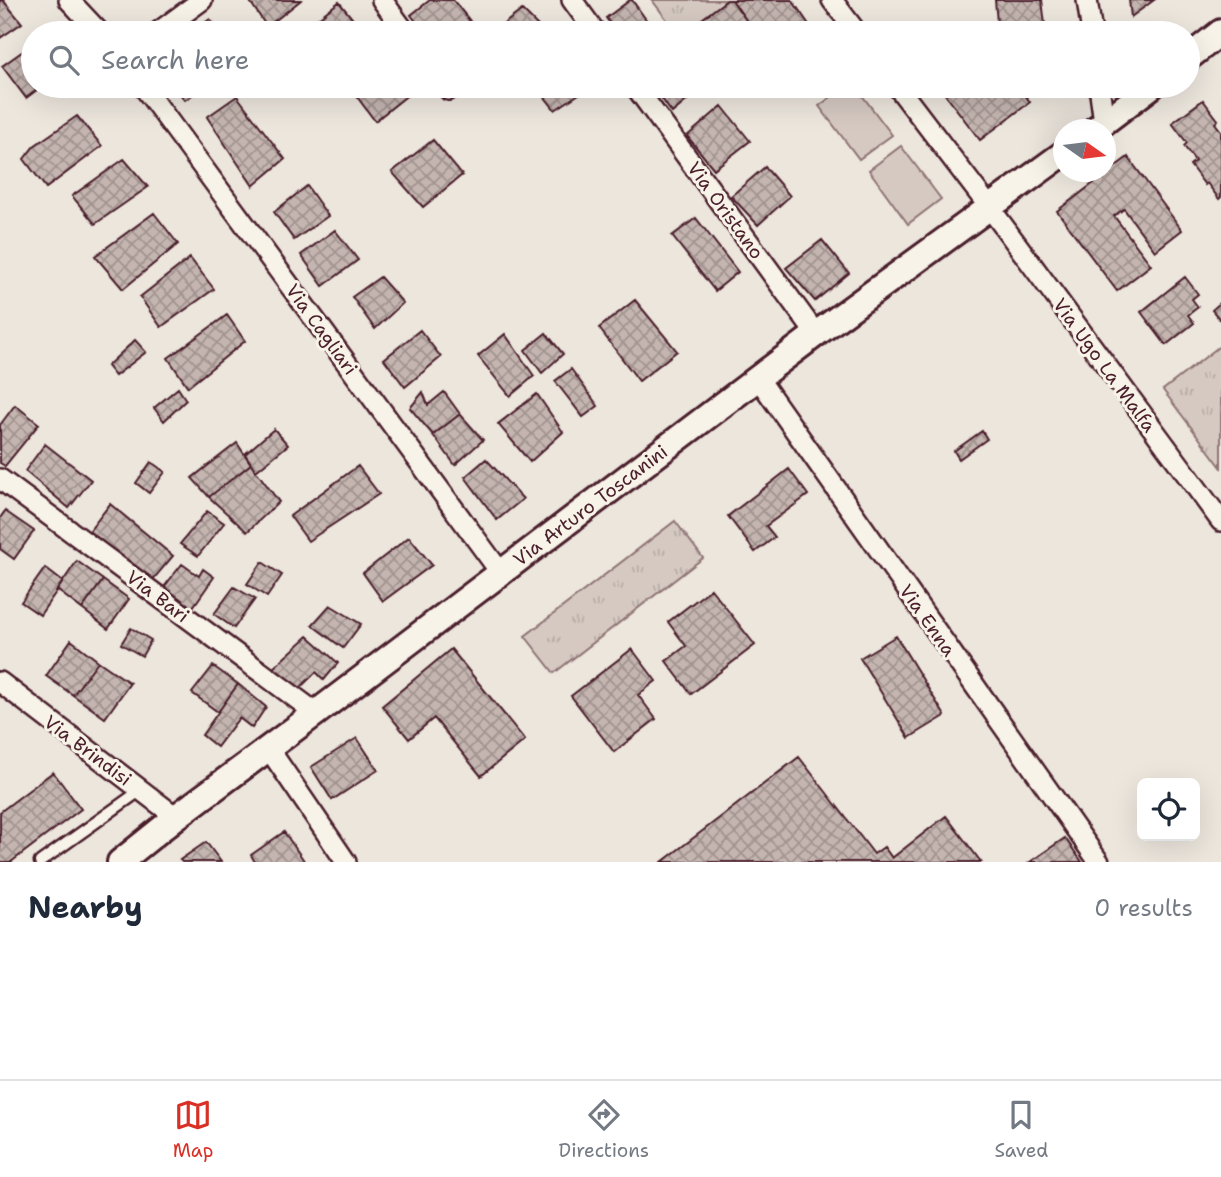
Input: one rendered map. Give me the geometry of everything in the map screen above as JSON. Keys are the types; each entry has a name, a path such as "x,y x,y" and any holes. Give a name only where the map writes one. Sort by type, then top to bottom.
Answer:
{"street":[{"path":"69,0 89,21"},
{"path":"173,21 202,0"},
{"path":"382,0 397,21"},
{"path":"572,0 587,21"},
{"path":"831,0 848,21"},
{"path":"1087,0 1090,21"},
{"path":"1200,49 1221,33"},
{"name":"Via Cagliari","path":"153,98 501,573"},
{"name":"Via Oristano","path":"644,98 816,334"},
{"name":"Via Ugo La Malfa","path":"906,98 1221,521"},
{"path":"1099,98 1099,119"},
{"path":"1108,119 1136,98"},
{"name":"Via Arturo Toscanini","path":"120,862 816,334 1053,161"},
{"name":"Via Enna","path":"758,378 1099,862"},
{"name":"Via Bari","path":"0,479 316,713"},
{"name":"Via Brindisi","path":"0,682 176,817"},
{"path":"269,749 346,862"}],"lane":[{"path":"40,862 141,790"}],"green space":[{"path":"652,0 727,0 699,21 668,21"},
{"path":"830,98 864,98 892,135 859,159 819,106"},
{"path":"901,146 941,199 908,224 869,170"},
{"path":"1221,345 1221,467 1163,390"},
{"path":"675,521 703,558 554,673 525,636"}],"building":[{"path":"0,0 3,0 21,24 0,38"},
{"path":"249,0 301,0 275,21 263,21"},
{"path":"430,0 453,0 470,21 416,21 411,15"},
{"path":"632,0 647,21 608,21 606,18"},
{"path":"727,0 732,0 747,21 700,21"},
{"path":"732,0 792,0 807,21 747,21"},
{"path":"995,0 1042,0 1045,21 997,21"},
{"path":"1129,0 1154,0 1131,17"},
{"path":"339,2 354,21 314,21"},
{"path":"522,10 533,21 508,21"},
{"path":"21,53 21,91 2,66"},
{"path":"234,98 239,98 285,159 253,186 207,117"},
{"path":"358,98 404,98 375,121"},
{"path":"546,98 573,98 555,110"},
{"path":"661,98 690,98 672,113"},
{"path":"948,98 1027,98 1030,102 980,140"},
{"path":"1203,100 1218,120 1215,123 1221,131 1219,199 1190,165 1195,161 1184,146 1187,143 1172,123"},
{"path":"722,106 750,141 714,169 687,136"},
{"path":"77,116 102,146 46,188 24,159 34,146"},
{"path":"433,140 462,175 423,207 392,172"},
{"path":"1128,157 1182,230 1155,251 1124,209 1114,216 1151,265 1117,291 1057,211 1095,182 1116,182 1116,166"},
{"path":"124,159 148,187 95,224 72,196"},
{"path":"765,167 790,196 758,225 731,196"},
{"path":"307,186 328,216 294,240 274,212"},
{"path":"154,213 178,244 123,289 95,256"},
{"path":"696,218 738,272 715,291 672,236"},
{"path":"335,230 358,260 323,286 301,255"},
{"path":"822,240 849,273 815,301 786,268"},
{"path":"190,258 214,289 161,327 140,297"},
{"path":"380,277 403,303 375,329 352,297"},
{"path":"1185,277 1198,294 1192,299 1198,307 1188,315 1194,323 1166,345 1141,312"},
{"path":"635,300 677,351 639,381 599,328"},
{"path":"1221,302 1221,321 1212,310"},
{"path":"227,315 245,341 188,387 168,358"},
{"path":"420,330 441,357 405,387 384,359"},
{"path":"546,333 563,354 542,373 525,350"},
{"path":"505,334 534,376 510,396 478,356"},
{"path":"135,340 146,352 115,376 107,366"},
{"path":"571,369 598,406 583,417 555,381"},
{"path":"178,388 186,400 164,421 154,408"},
{"path":"423,392 428,405 444,392 460,414 433,435 410,408"},
{"path":"537,394 563,432 530,462 498,424"},
{"path":"15,405 39,424 5,466 0,463 0,425"},
{"path":"460,414 483,440 455,465 433,435"},
{"path":"274,429 288,445 256,471 245,454"},
{"path":"982,431 987,439 959,459 954,451"},
{"path":"237,443 251,464 209,497 192,478"},
{"path":"45,444 91,480 69,508 25,471"},
{"path":"486,459 523,499 497,520 465,477"},
{"path":"151,462 165,472 149,493 136,483"},
{"path":"251,464 279,502 247,532 209,497"},
{"path":"358,466 379,494 308,541 290,516"},
{"path":"789,469 808,495 766,526 775,537 755,552 728,516"},
{"path":"110,504 173,556 151,582 87,534"},
{"path":"5,511 34,531 14,559 0,549 0,518"},
{"path":"207,511 224,523 198,556 180,544"},
{"path":"409,537 432,565 383,601 363,573"},
{"path":"77,561 103,580 82,609 57,590"},
{"path":"262,562 282,575 267,597 247,584"},
{"path":"182,564 199,576 203,569 214,577 191,610 161,591"},
{"path":"45,568 63,582 40,615 21,602"},
{"path":"103,580 129,599 108,629 82,609"},
{"path":"234,587 255,599 234,628 214,614"},
{"path":"711,589 755,645 691,694 666,661 686,646 668,622"},
{"path":"330,605 361,624 343,648 312,625"},
{"path":"131,628 151,640 142,656 121,644"},
{"path":"308,636 338,663 324,680 316,672 297,691 271,670"},
{"path":"896,636 945,716 909,738 860,658"},
{"path":"71,640 98,661 73,695 46,676"},
{"path":"451,649 525,740 481,776 434,718 409,739 382,706"},
{"path":"632,649 656,681 638,695 656,719 614,752 571,696"},
{"path":"98,661 130,683 105,718 73,695"},
{"path":"213,666 238,684 218,712 192,693"},
{"path":"238,684 266,707 252,728 239,718 217,747 202,735"},
{"path":"357,738 378,770 332,800 311,767"},
{"path":"799,757 874,854 884,847 892,858 946,816 981,862 662,862"},
{"path":"53,772 81,809 11,862 0,862 0,812"},
{"path":"284,832 305,862 255,862 251,855"},
{"path":"1065,838 1082,862 1030,862"},
{"path":"206,842 221,862 180,860"}]}
